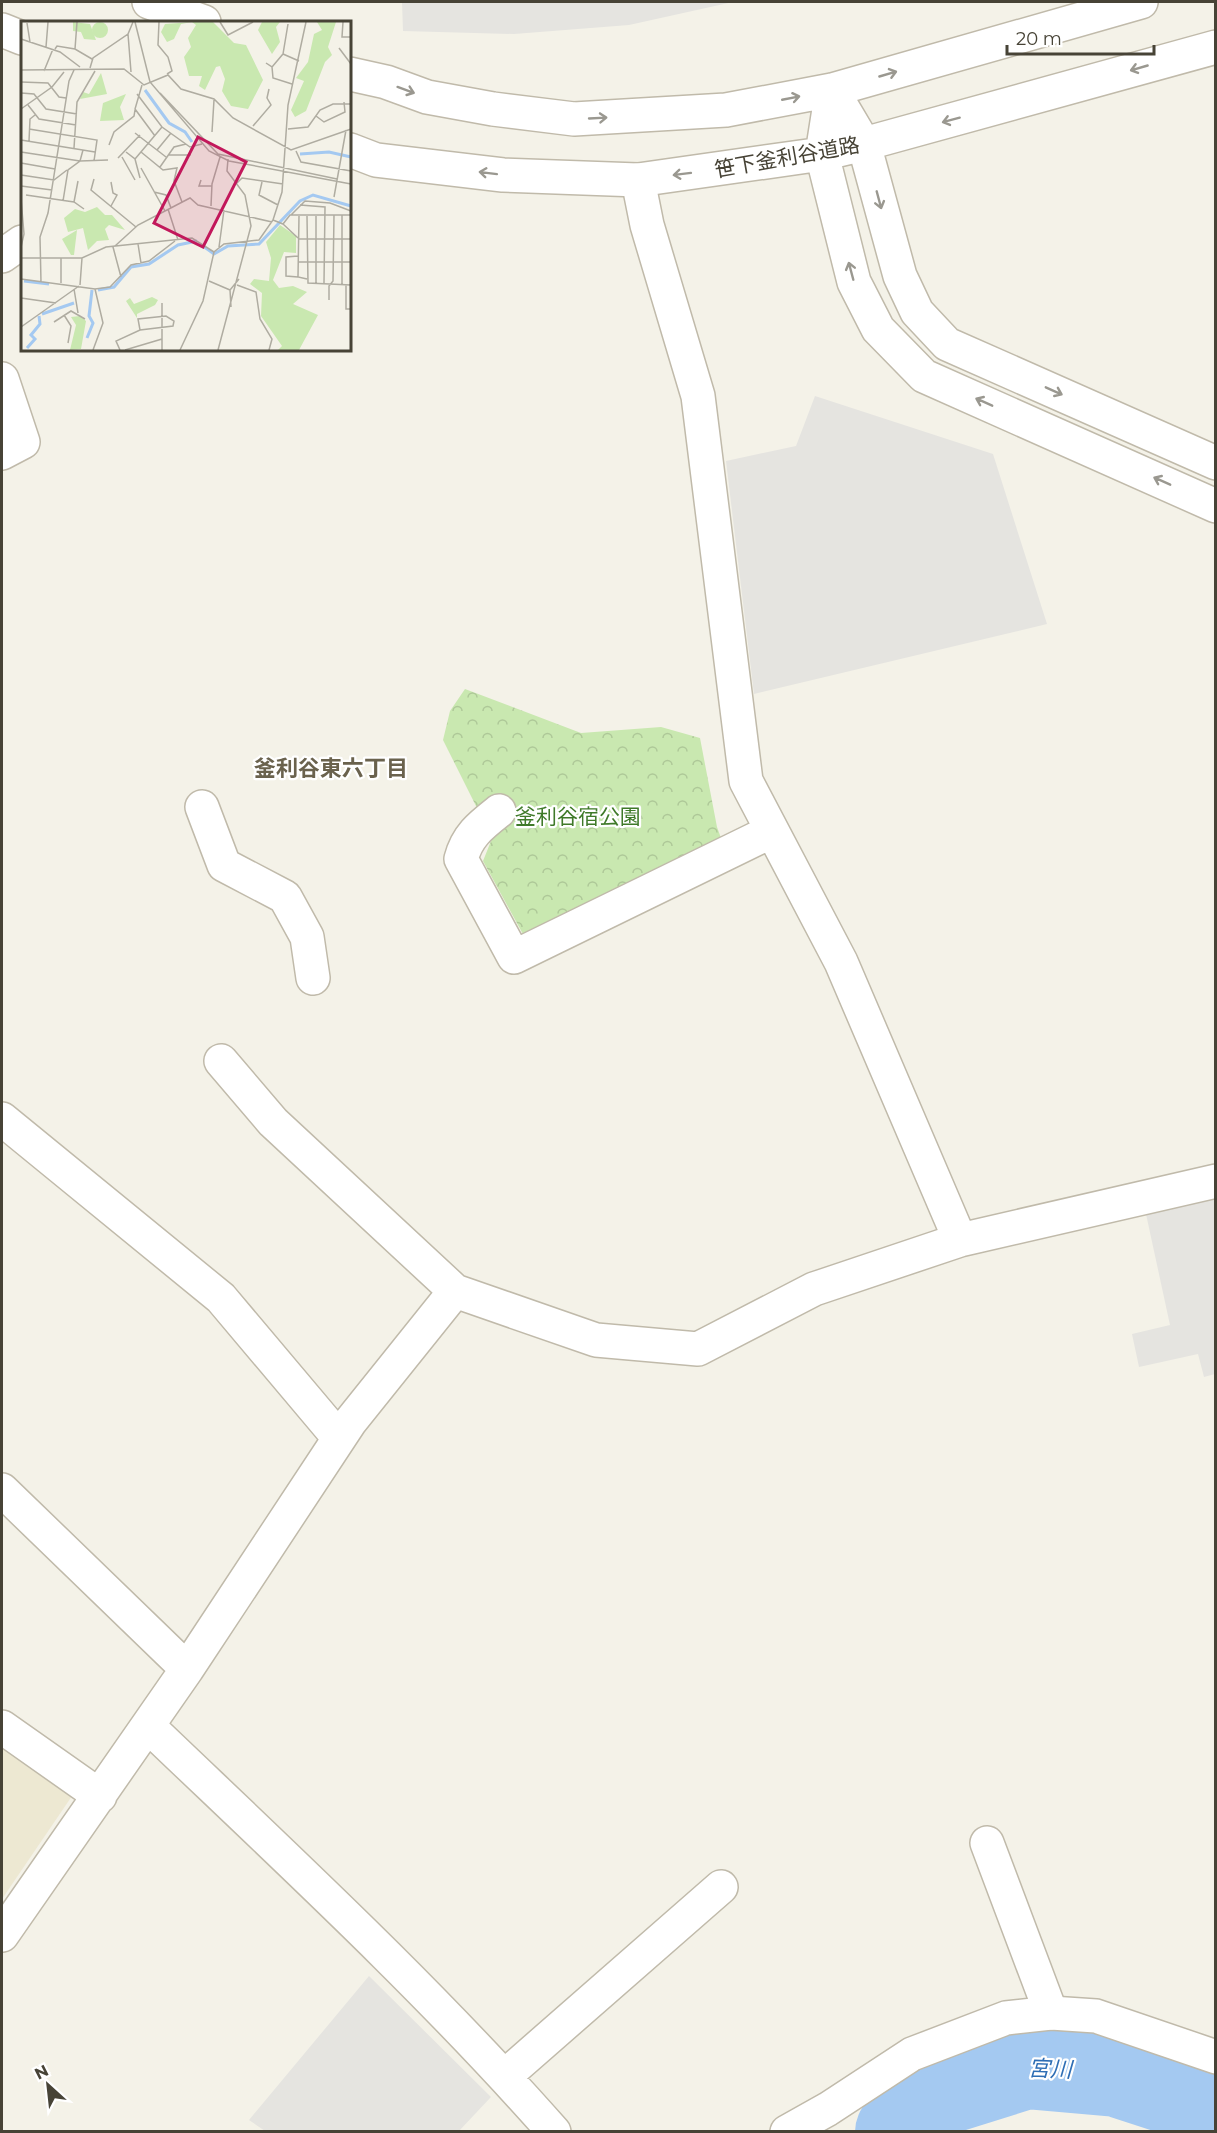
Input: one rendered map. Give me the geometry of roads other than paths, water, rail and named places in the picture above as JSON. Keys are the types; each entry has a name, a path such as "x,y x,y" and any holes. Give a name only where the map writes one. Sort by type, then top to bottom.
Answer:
{"street":[{"path":"150,2 201,21"},
{"path":"351,74 386,82 427,97 493,110 574,119 726,110 832,90 1141,2"},
{"path":"2,30 21,38"},
{"name":"笹下釜利谷道路","path":"351,150 376,160 503,175 638,180 822,154 1215,47"},
{"path":"832,90 864,144 900,276 918,312 947,344 1215,463"},
{"path":"832,90 822,154 854,282 878,328 924,376 1215,506"},
{"path":"638,180 647,225 698,396 746,781 841,962 960,1240"},
{"path":"2,256 21,243"},
{"path":"2,379 23,442 2,453"},
{"path":"202,807 224,866 285,897 308,937 313,978"},
{"path":"499,811 485,822 465,844 461,859 514,957 772,831"},
{"path":"221,1061 273,1122 456,1291 596,1340 698,1349 814,1289 960,1240 1215,1181"},
{"path":"2,1119 221,1298 339,1437"},
{"path":"2,1935 188,1669 339,1437 456,1291"},
{"path":"2,1490 188,1669"},
{"path":"148,1726 326,1896 505,2076 554,2132"},
{"path":"2,1727 100,1796"},
{"path":"987,1842 1051,2013"},
{"path":"505,2076 721,1887"},
{"path":"787,2132 828,2109 912,2054 1006,2018 1051,2013 1096,2016 1215,2057"}],"waterway":[{"name":"宮川","path":"899,2132 940,2092 1026,2065 1117,2073 1216,2105"}],"district":[{"name":"釜利谷東六丁目","path":"331,768"}],"park label":[{"name":"釜利谷宿公園","path":"578,816"}]}
